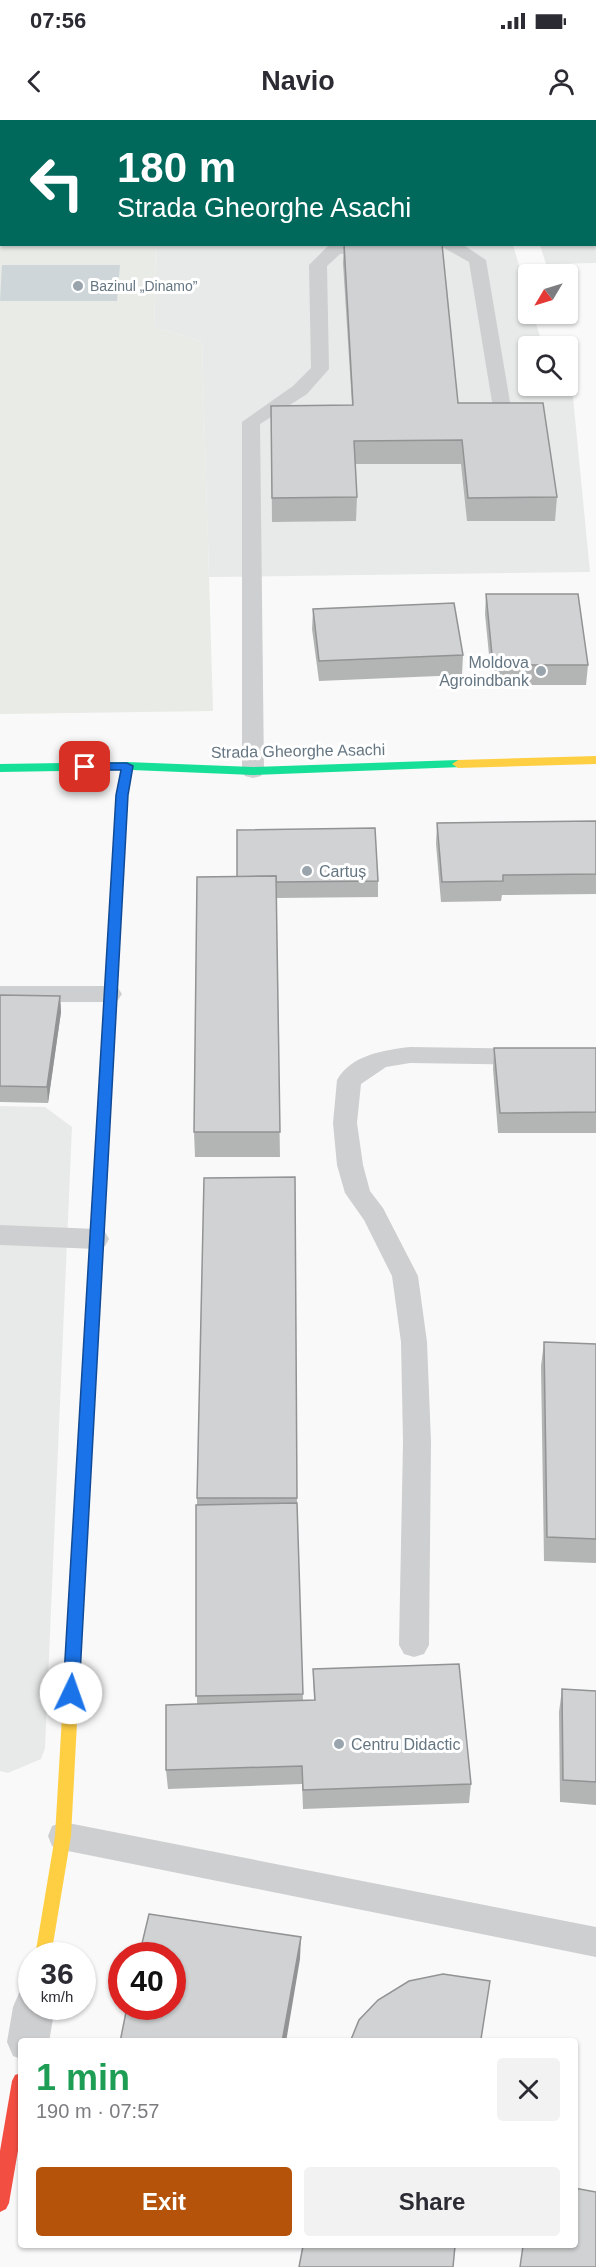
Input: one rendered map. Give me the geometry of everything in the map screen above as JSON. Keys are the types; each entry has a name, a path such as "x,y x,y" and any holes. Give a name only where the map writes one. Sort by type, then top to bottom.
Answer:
{"street":[{"name":"Strada Gheorghe Asachi","path":"0,768 127,766 253,771 596,760"},
{"path":"44,1942 63,1836 110,994 122,795 127,766"},
{"path":"29,2038 32,2020"},
{"path":"0,2203 18,2098"}],"lane":[{"path":"253,771 251,422 300,390 320,369 318,265 323,258 336,249 391,246"},
{"path":"450,246 477,260 501,408"},
{"path":"0,994 110,994"},
{"path":"414,1644 417,1442 414,1342 405,1276 374,1215 358,1193 350,1165 345,1123 349,1080 380,1059 410,1055 596,1058"},
{"path":"0,1235 96,1239"},
{"path":"63,1836 596,1942"}],"shaded area":[{"path":"0,246 157,246 154,327 202,341 213,711 0,714"},
{"path":"157,246 513,246 519,264 518,324 536,324 540,336 518,336 518,396 573,396 590,572 209,577 202,341 154,327"},
{"path":"540,246 596,246 596,263 546,264"},
{"path":"2,265 120,265 117,301 0,301"},
{"path":"0,1106 45,1107 72,1127 45,1748 41,1759 8,1773 0,1771"}],"building":[{"path":"344,246 442,246 458,403 543,403 557,497 468,498 462,440 354,441 357,497 272,498 271,406 353,405"},
{"path":"486,594 578,594 588,665 493,665"},
{"path":"454,603 463,655 319,661 313,609"},
{"path":"596,821 596,874 503,875 503,881 442,882 437,823"},
{"name":"Cartuș","path":"375,828 378,881 276,882 276,876 237,877 237,830"},
{"path":"276,876 280,1132 194,1132 197,877"},
{"path":"0,995 60,996 47,1087 0,1086"},
{"path":"494,1048 596,1048 596,1112 500,1113"},
{"path":"295,1177 297,1498 197,1498 204,1178"},
{"path":"544,1342 596,1344 596,1539 547,1537"},
{"path":"297,1503 303,1694 196,1696 196,1505"},
{"path":"459,1664 471,1784 303,1790 302,1766 166,1770 166,1705 315,1700 313,1669"},
{"path":"562,1689 596,1691 596,1782 563,1780"},
{"path":"149,1914 301,1937 283,2038 121,2038 124,2020 186,2020 186,1942 142,1942"},
{"path":"443,1974 490,1981 481,2038 352,2038 359,2020 378,2000 409,1981"},
{"path":"578,2189 596,2192 596,2267 520,2267 523,2248 578,2248"},
{"path":"303,2248 455,2248 453,2267 299,2267"}],"traffic: fast":[{"path":"0,768 127,766 253,771 458,764"},
{"path":"113,958 122,795 127,766"}],"traffic: slow":[{"path":"458,764 596,760"},
{"path":"45,1942 63,1836 84,1459"}],"traffic: jam":[{"path":"84,1459 113,958"},
{"path":"0,2203 18,2098"}],"place":[{"name":"Bazinul „Dinamo”","path":"78,286"},
{"name":"Moldova Agroindbank","path":"541,671"},
{"name":"Cartuș","path":"307,871"},
{"name":"Centru Didactic","path":"339,1744"}],"route":[{"path":"71,1693 111,972 122,795 127,766 85,767"}]}
